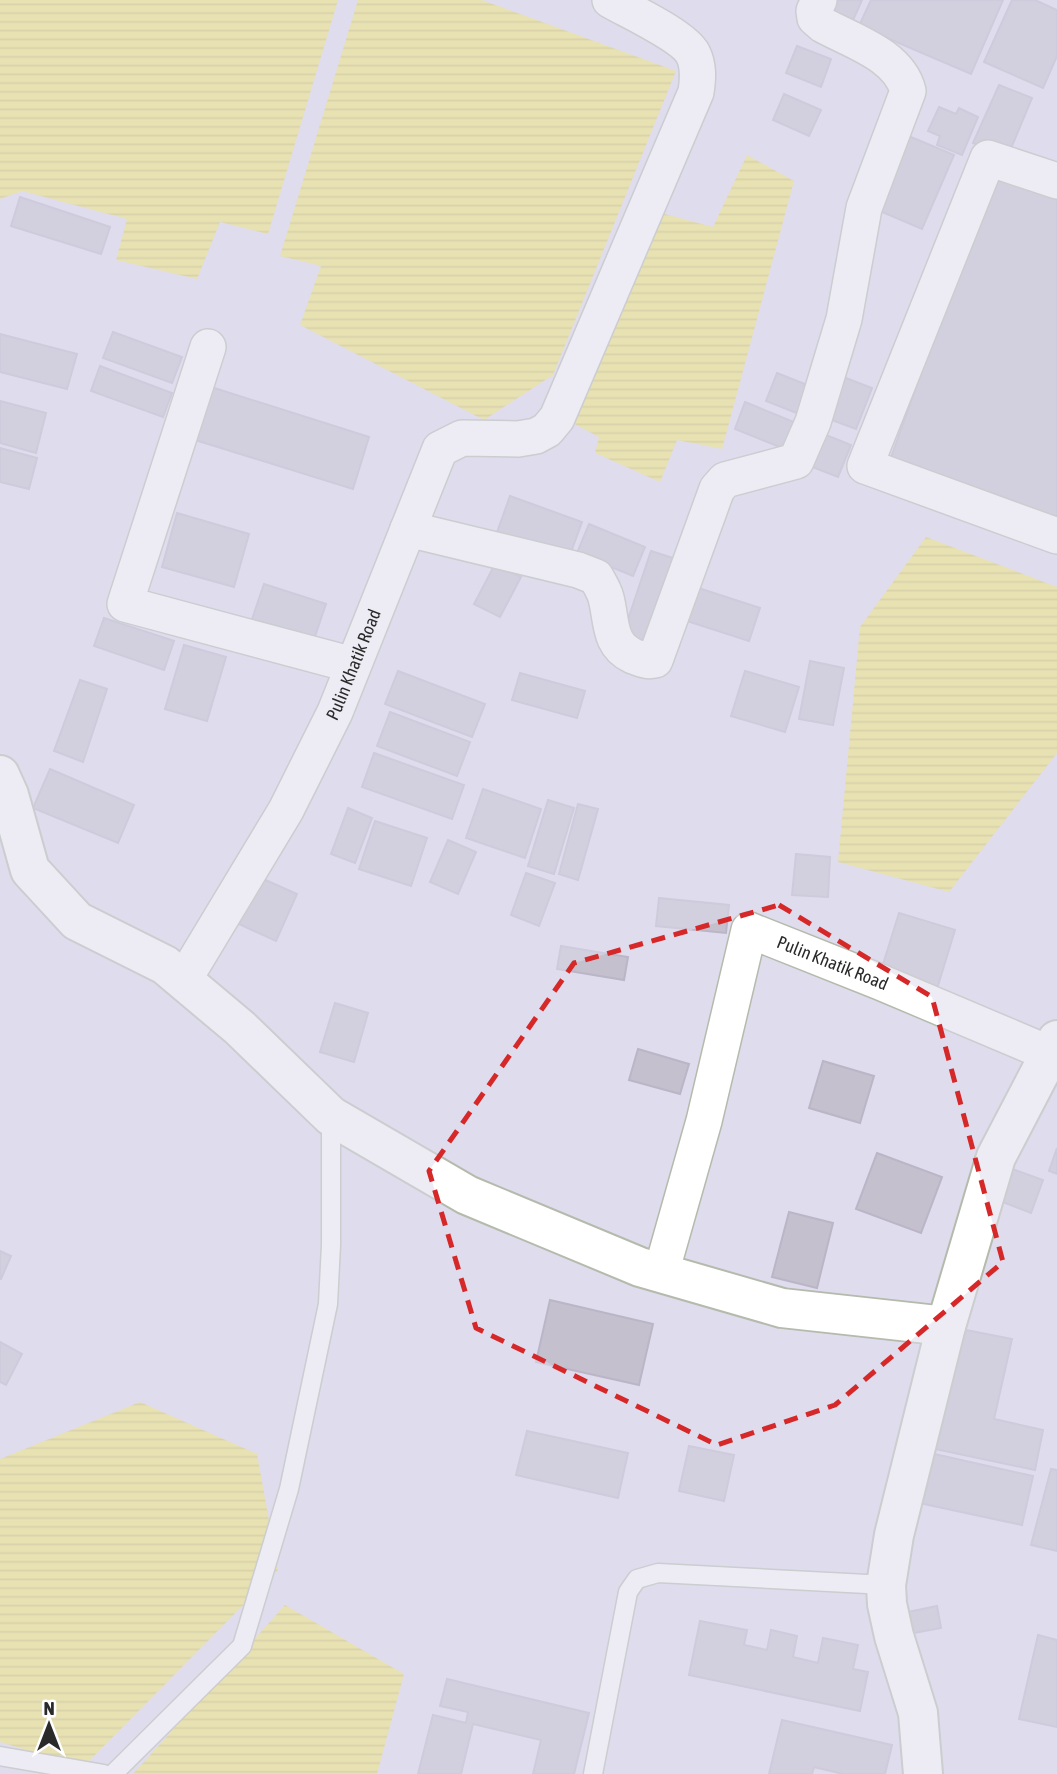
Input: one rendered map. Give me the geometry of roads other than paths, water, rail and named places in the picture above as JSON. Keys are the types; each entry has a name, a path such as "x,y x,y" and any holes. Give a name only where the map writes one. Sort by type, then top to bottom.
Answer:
{"street":[{"name":"Pulin Khatik Road","path":"183,981 286,810 335,712 440,449 462,438 518,439 536,436 547,430 556,418 696,92 698,75 692,52 681,41 610,0"},
{"path":"408,529 578,570 596,577 606,598 610,626 617,643 625,652 647,662 655,660 717,489 725,480 796,461 813,422 844,319 864,208 908,91 905,81 884,57 822,25 815,18 814,11 819,0"},
{"path":"1057,181 988,158 865,466 1057,536"},
{"path":"208,347 125,604 352,665"},
{"path":"0,775 9,795 30,870 76,921 165,965 240,1028 331,1116 467,1195 640,1267 782,1308 946,1326"},
{"name":"Pulin Khatik Road","path":"661,1273 704,1121 749,930 1053,1046"},
{"path":"923,1774 918,1713 894,1636 886,1585 905,1487 946,1326 996,1157 1053,1046"}],"lane":[{"path":"113,1774 242,1646 289,1489 328,1304 331,1116"},
{"path":"593,1774 628,1592 637,1579 658,1573 886,1585"},
{"path":"0,1756 104,1774"}]}
